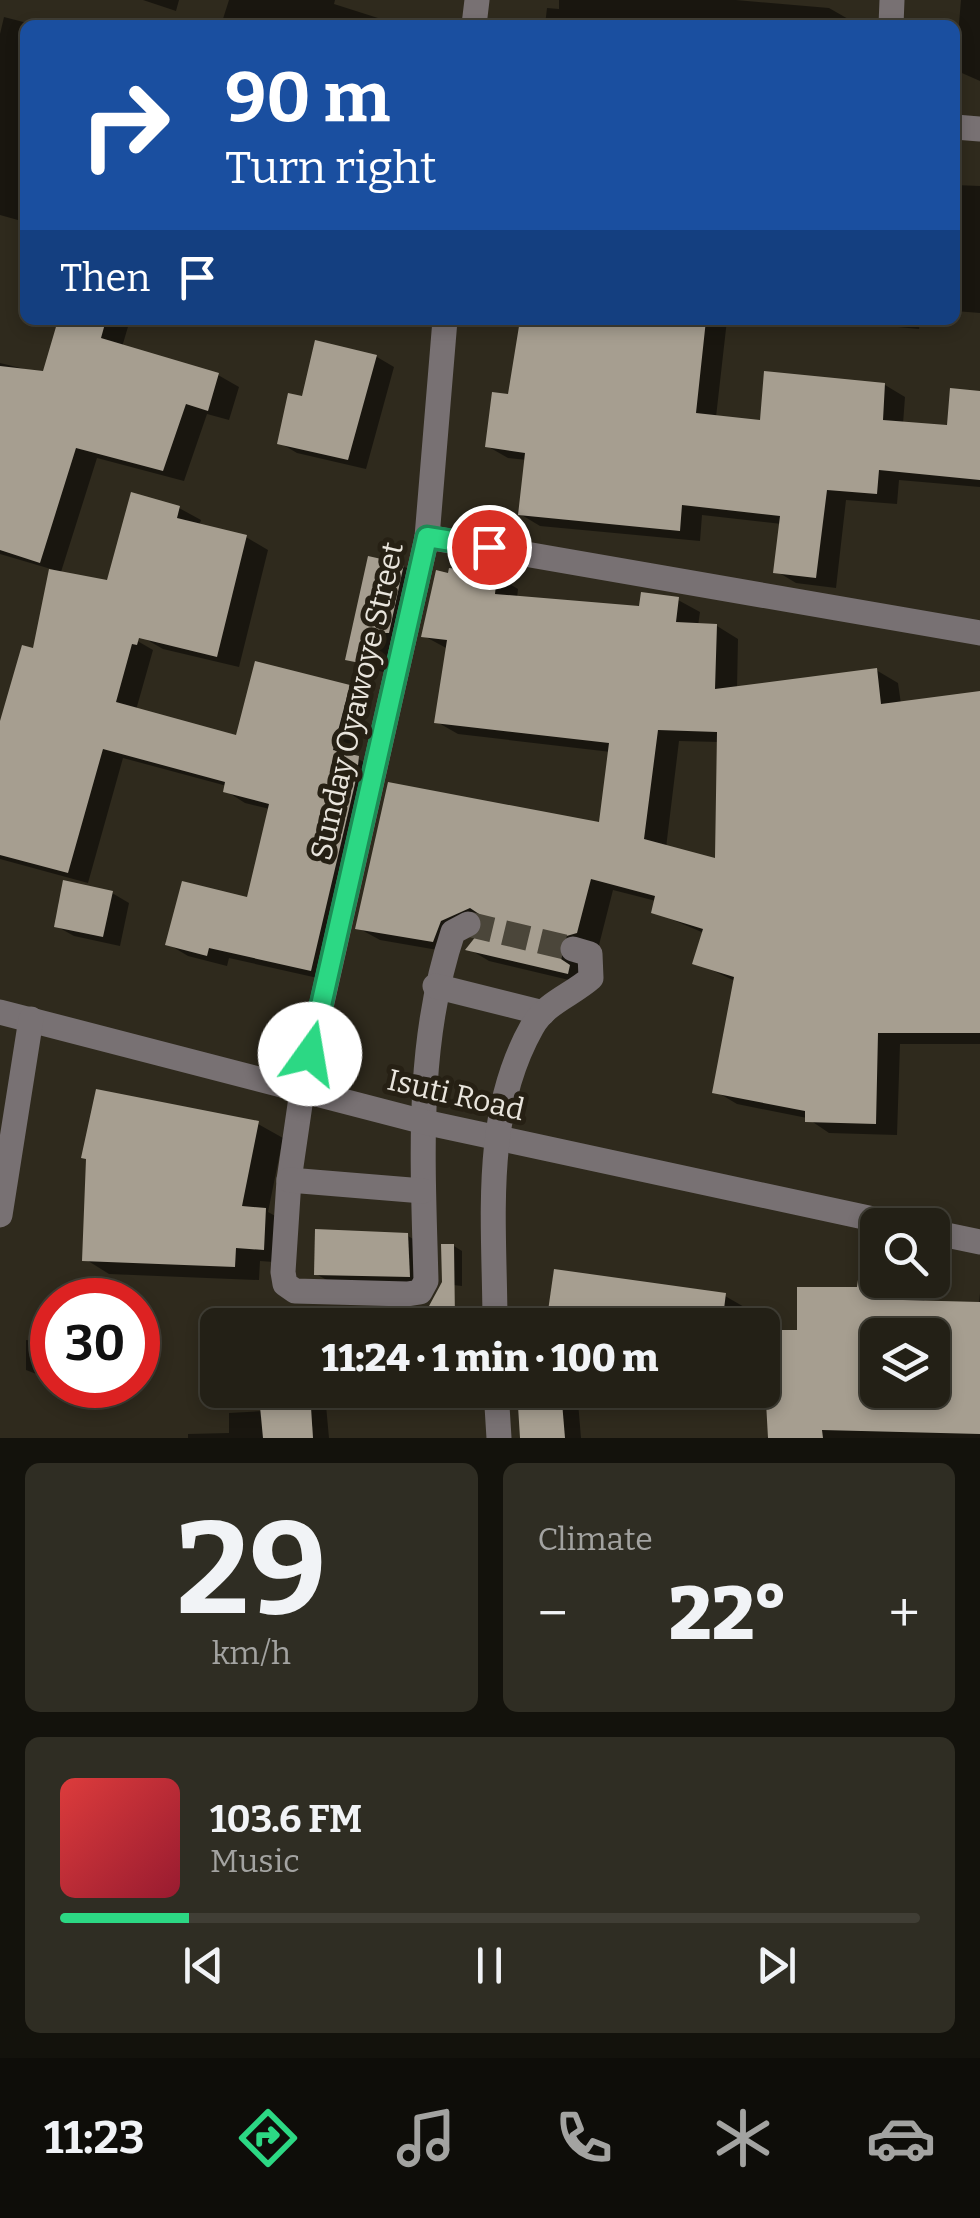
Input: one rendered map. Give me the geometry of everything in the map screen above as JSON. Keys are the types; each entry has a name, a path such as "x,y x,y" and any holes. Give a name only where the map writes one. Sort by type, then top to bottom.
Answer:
{"street":[{"name":"Sunday Oyawoye Street","path":"424,1192 426,1281 420,1292 295,1291 285,1284 289,1180 302,1091 427,537 445,325"},
{"path":"427,537 980,632"},
{"path":"289,1180 424,1192 424,1122 435,986 453,932 459,925 468,924"},
{"path":"495,1308 494,1138 532,1027 543,1013 591,978 590,954 573,949"},
{"path":"435,986 543,1013"},
{"name":"Isuti Road","path":"0,1012 424,1122 860,1216"},
{"path":"0,1215 31,1019"},
{"path":"950,1236 980,1242"},
{"path":"497,1408 498,1438"}],"building":[{"path":"57,325 105,325 101,338 219,373 208,411 186,404 163,471 76,448 40,563 0,550 0,366 43,371"},
{"path":"519,325 705,325 696,413 760,420 764,371 885,383 883,420 947,425 950,388 980,391 980,480 879,470 877,494 827,490 816,578 773,573 780,516 682,505 680,531 518,515 525,453 485,447 492,392 508,394"},
{"path":"315,340 377,355 348,460 277,444 288,393 302,396"},
{"path":"131,492 180,506 177,518 247,535 217,657 139,638 137,645 132,644 116,702 236,735 255,661 350,685 333,750 359,756 357,775 311,971 209,948 207,956 165,945 182,881 247,897 269,804 223,792 225,782 103,749 68,873 0,855 0,721 22,645 33,648 49,569 107,580"},
{"path":"368,556 404,564 389,633 383,633 375,666 345,660"},
{"path":"449,568 497,574 495,594 639,606 641,592 679,597 676,622 717,624 715,689 877,668 881,704 980,691 980,1033 878,1033 876,1124 805,1122 805,1111 712,1093 734,977 692,964 703,929 651,913 655,896 591,879 577,933 563,937 557,945 561,959 570,965 568,974 465,950 484,926 482,916 470,908 441,921 433,942 355,929 388,782 599,822 609,743 434,723 447,640 421,637 436,570 448,573","holes":["658,730 717,732 715,858 644,839"]},
{"path":"63,880 113,891 103,937 54,927"},
{"path":"96,1089 259,1121 242,1206 266,1208 264,1250 236,1248 235,1267 82,1261 86,1159 81,1158"},
{"path":"315,1229 408,1233 410,1277 314,1275"},
{"path":"441,1244 454,1244 455,1308 418,1308 429,1306 442,1282"},
{"path":"554,1269 726,1293 724,1308 548,1308"},
{"path":"860,1280 860,1298 980,1302 980,1434 822,1430 823,1438 768,1438 766,1408 780,1408 780,1330 797,1330 797,1287 857,1287"},
{"path":"260,1408 311,1408 313,1438 263,1438"},
{"path":"518,1408 562,1408 565,1438 520,1438"}],"tunnel":[{"path":"468,924 573,949"}],"route":[{"path":"310,1054 427,537 489,547"}]}
